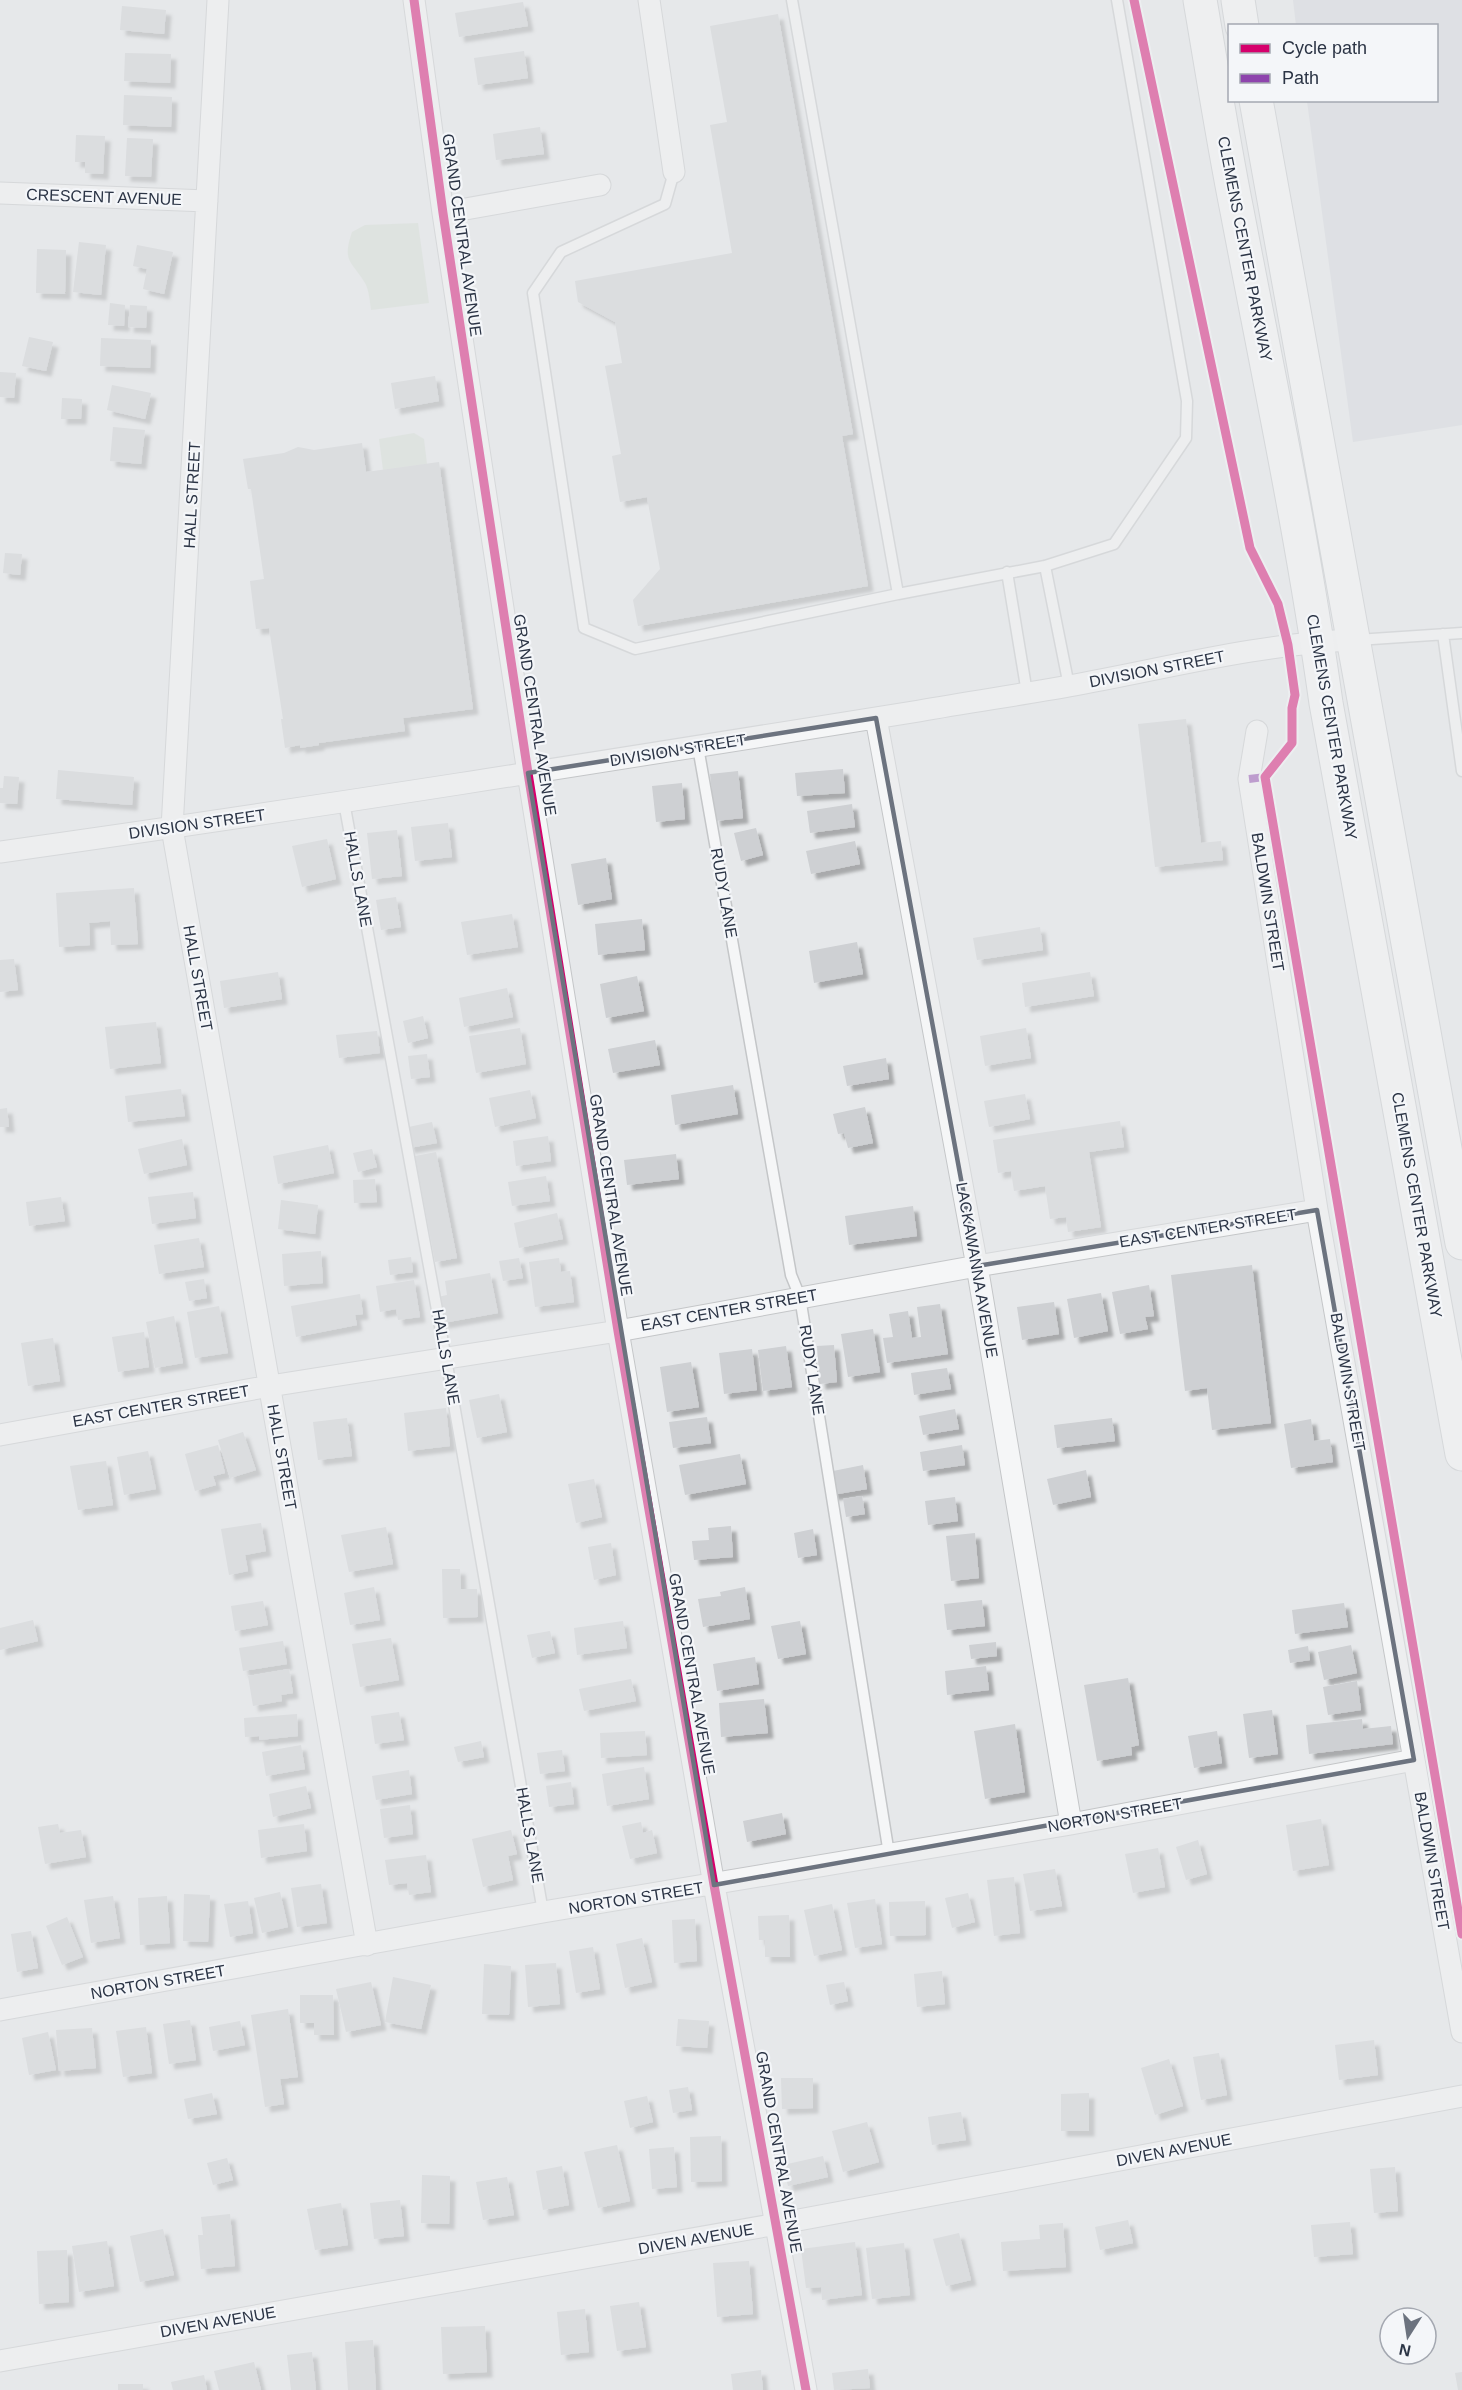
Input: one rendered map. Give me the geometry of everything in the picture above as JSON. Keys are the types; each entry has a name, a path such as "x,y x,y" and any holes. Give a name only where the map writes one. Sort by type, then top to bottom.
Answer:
{"main road":[{"name":"CLEMENS CENTER PARKWAY","path":"1200,0 1236,208 1280,430 1318,642 1328,714 1462,1454"},
{"path":"1238,0 1242,24"},
{"path":"1256,102 1462,1243"}],"street":[{"name":"HALL STREET","path":"218,0 172,828 367,1945"},
{"name":"GRAND CENTRAL AVENUE","path":"414,0 443,213 528,773 618,1330 714,1885 806,2390"},
{"path":"649,0 674,172"},
{"path":"443,213 600,185"},
{"name":"CRESCENT AVENUE","path":"0,194 207,201"},
{"name":"DIVISION STREET","path":"0,852 172,828 699,747 1069,686 1220,655 1318,642 1354,640"},
{"name":"LACKAWANNA AVENUE","path":"876,718 977,1266 1071,1824"},
{"name":"BALDWIN STREET","path":"1257,731 1249,779 1317,1210 1462,2032"},
{"name":"EAST CENTER STREET","path":"0,1435 270,1386 446,1359 977,1266 1317,1210"},
{"name":"NORTON STREET","path":"0,2010 543,1912 1071,1824 1414,1760"},
{"name":"DIVEN AVENUE","path":"0,2361 777,2224 1462,2096"}],"lane":[{"path":"792,0 898,594"},
{"path":"674,172 665,204 561,252 533,294 584,628 635,649 1045,566 1114,544 1186,438 1187,401 1118,0"},
{"path":"1045,566 1069,686"},
{"path":"1007,572 1027,693"},
{"path":"1354,640 1462,633"},
{"path":"1443,634 1462,771"},
{"name":"RUDY LANE","path":"699,747 791,1275 800,1297 890,1854"},
{"name":"HALLS LANE","path":"344,802 446,1359 543,1912"}],"highlighted area":[{"path":"876,718 977,1266 1317,1210 1414,1760 714,1885 528,773"}],"shaded area":[{"path":"1293,0 1462,0 1462,425 1353,442 1307,102 1438,102 1438,24 1296,24"},
{"path":"418,223 429,303 371,310 366,286 348,255 352,232 365,225"},
{"path":"414,433 424,439 427,464 383,470 379,439"}],"building":[{"path":"523,2 528,26 459,37 455,13"},
{"path":"122,6 166,10 164,34 120,30"},
{"path":"778,14 853,434 842,436 868,586 638,626 633,600 660,569 647,497 620,502 612,456 621,454 605,366 622,363 615,322 578,302 575,281 732,253 710,125 727,122 710,26"},
{"path":"524,51 528,78 478,85 474,58"},
{"path":"125,53 171,54 170,83 124,81"},
{"path":"124,95 172,97 171,127 123,125"},
{"path":"540,127 544,154 496,160 493,134"},
{"path":"76,135 105,136 103,174 85,173 85,162 75,162"},
{"path":"127,138 153,139 151,177 125,176"},
{"path":"79,242 106,245 101,295 73,292"},
{"path":"137,245 173,252 164,294 143,289 147,269 133,266"},
{"path":"37,249 66,250 65,294 36,293"},
{"path":"110,303 125,305 124,326 108,325"},
{"path":"130,305 147,306 146,328 128,327"},
{"path":"29,337 53,342 46,371 22,366"},
{"path":"101,338 151,340 150,368 100,366"},
{"path":"0,372 16,373 14,398 0,397"},
{"path":"435,376 439,401 395,409 391,383"},
{"path":"112,385 151,393 145,419 107,410"},
{"path":"62,398 82,399 81,419 61,419"},
{"path":"113,427 145,430 141,464 110,461"},
{"path":"362,443 366,472 439,462 473,709 403,718 405,731 319,743 319,745 300,748 300,745 285,748 281,719 283,719 269,628 256,629 250,581 264,579 251,489 248,489 243,459 284,453 298,447 314,450"},
{"path":"5,553 22,554 20,575 3,573"},
{"path":"1186,719 1201,843 1221,841 1223,860 1155,867 1138,724"},
{"path":"843,769 845,793 797,796 795,773"},
{"path":"58,770 134,777 132,805 56,799"},
{"path":"738,771 743,818 715,821 710,774"},
{"path":"4,776 19,777 17,804 0,803 0,788 3,788"},
{"path":"682,783 685,819 656,822 652,786"},
{"path":"852,804 855,827 810,833 807,811"},
{"path":"448,823 452,857 415,861 411,827"},
{"path":"756,828 763,855 741,861 734,833"},
{"path":"397,830 402,876 372,879 367,833"},
{"path":"327,839 336,879 302,887 292,846"},
{"path":"855,841 860,864 811,874 806,851"},
{"path":"606,858 612,899 578,905 571,864"},
{"path":"134,888 138,944 111,945 110,921 89,923 90,945 59,947 56,893"},
{"path":"396,897 401,927 381,930 376,900"},
{"path":"512,914 518,947 467,955 461,922"},
{"path":"642,919 645,950 598,955 595,924"},
{"path":"1040,927 1043,950 977,960 973,938"},
{"path":"857,942 863,974 814,983 809,951"},
{"path":"14,959 18,990 0,992 0,960"},
{"path":"278,972 282,999 224,1008 220,981"},
{"path":"1090,972 1094,996 1025,1007 1022,983"},
{"path":"637,976 644,1011 606,1018 600,984"},
{"path":"507,988 513,1017 464,1027 459,998"},
{"path":"423,1016 428,1038 408,1043 403,1021"},
{"path":"156,1022 161,1063 110,1069 105,1027"},
{"path":"520,1028 526,1064 476,1073 469,1036"},
{"path":"1026,1028 1031,1058 985,1066 980,1036"},
{"path":"377,1031 380,1053 339,1058 336,1035"},
{"path":"655,1040 660,1065 613,1073 608,1049"},
{"path":"427,1054 430,1077 411,1079 408,1056"},
{"path":"886,1058 889,1079 847,1086 843,1066"},
{"path":"733,1085 738,1114 675,1125 671,1095"},
{"path":"181,1089 185,1116 128,1122 125,1096"},
{"path":"530,1090 536,1118 495,1127 489,1098"},
{"path":"1025,1094 1030,1119 989,1127 984,1101"},
{"path":"865,1107 873,1143 848,1148 844,1133 838,1134 833,1114"},
{"path":"7,1108 9,1127 0,1127 0,1109"},
{"path":"1120,1121 1124,1147 1089,1152 1101,1227 1068,1232 1066,1217 1050,1219 1045,1186 1014,1191 1011,1171 998,1173 993,1140"},
{"path":"432,1122 437,1143 409,1148 404,1128"},
{"path":"548,1136 551,1161 516,1166 513,1141"},
{"path":"182,1139 187,1165 144,1174 138,1149"},
{"path":"328,1145 334,1173 278,1184 273,1156"},
{"path":"372,1149 377,1167 358,1172 353,1153"},
{"path":"436,1152 457,1258 435,1262 415,1156"},
{"path":"676,1154 679,1179 627,1185 624,1160"},
{"path":"546,1176 550,1201 512,1206 508,1182"},
{"path":"375,1179 377,1202 354,1203 353,1180"},
{"path":"193,1192 196,1218 152,1224 148,1197"},
{"path":"61,1197 65,1221 29,1226 26,1202"},
{"path":"281,1200 318,1205 315,1234 278,1229"},
{"path":"913,1206 917,1236 849,1245 845,1216"},
{"path":"557,1213 563,1239 519,1248 514,1223"},
{"path":"199,1238 204,1267 159,1274 154,1245"},
{"path":"321,1251 323,1283 284,1286 282,1254"},
{"path":"411,1257 413,1272 390,1275 388,1260"},
{"path":"519,1258 523,1278 503,1281 499,1261"},
{"path":"559,1258 561,1272 570,1271 574,1302 535,1307 529,1262"},
{"path":"1252,1265 1271,1423 1212,1430 1207,1388 1185,1391 1171,1275"},
{"path":"490,1273 498,1313 443,1323 438,1297 447,1295 445,1281"},
{"path":"204,1279 207,1298 189,1301 185,1282"},
{"path":"414,1280 420,1317 398,1320 396,1309 380,1312 376,1286"},
{"path":"1149,1285 1154,1316 1145,1317 1148,1329 1120,1334 1112,1292"},
{"path":"1101,1293 1108,1331 1074,1338 1067,1299"},
{"path":"360,1294 363,1314 355,1315 357,1325 296,1337 291,1306"},
{"path":"1054,1302 1059,1334 1022,1340 1017,1307"},
{"path":"940,1304 948,1354 887,1363 883,1338 893,1337 889,1314 908,1311 912,1338 921,1337 917,1307"},
{"path":"219,1306 228,1353 195,1358 187,1312"},
{"path":"174,1316 183,1363 155,1368 146,1322"},
{"path":"873,1329 880,1372 848,1377 841,1334"},
{"path":"144,1332 149,1367 118,1372 112,1337"},
{"path":"53,1338 60,1381 28,1386 21,1343"},
{"path":"834,1345 837,1382 820,1384 817,1346"},
{"path":"786,1346 792,1387 763,1391 758,1350"},
{"path":"752,1349 757,1390 724,1394 719,1353"},
{"path":"691,1362 699,1407 667,1412 660,1367"},
{"path":"947,1368 951,1389 914,1395 911,1373"},
{"path":"499,1394 507,1432 477,1438 469,1400"},
{"path":"446,1408 450,1446 408,1451 404,1413"},
{"path":"955,1409 959,1429 923,1435 919,1416"},
{"path":"707,1417 711,1443 673,1448 669,1422"},
{"path":"347,1418 352,1456 318,1460 313,1422"},
{"path":"1112,1418 1115,1441 1057,1448 1054,1425"},
{"path":"1311,1419 1314,1441 1330,1439 1333,1462 1291,1468 1284,1424"},
{"path":"243,1432 256,1470 230,1478 218,1440"},
{"path":"218,1445 225,1473 213,1476 216,1485 195,1491 185,1454"},
{"path":"962,1445 965,1465 923,1471 920,1452"},
{"path":"148,1451 156,1489 124,1495 117,1457"},
{"path":"740,1454 746,1484 685,1495 679,1465"},
{"path":"106,1461 113,1505 78,1510 70,1466"},
{"path":"863,1465 867,1489 832,1495 828,1472"},
{"path":"1086,1470 1091,1497 1053,1505 1047,1479"},
{"path":"594,1479 602,1517 576,1523 568,1484"},
{"path":"862,1496 865,1514 846,1517 843,1499"},
{"path":"955,1497 958,1521 928,1525 925,1501"},
{"path":"261,1523 266,1551 245,1555 248,1571 229,1575 221,1529"},
{"path":"731,1526 733,1557 694,1560 692,1541 709,1540 708,1528"},
{"path":"386,1527 393,1564 349,1572 341,1535"},
{"path":"813,1529 817,1555 798,1558 794,1533"},
{"path":"975,1533 979,1578 951,1581 946,1536"},
{"path":"611,1543 616,1575 594,1580 588,1547"},
{"path":"442,1569 460,1569 461,1589 477,1589 478,1617 443,1618"},
{"path":"374,1587 380,1620 350,1625 344,1593"},
{"path":"745,1587 750,1619 703,1627 698,1599 721,1596 720,1592"},
{"path":"982,1600 985,1626 947,1630 944,1604"},
{"path":"263,1601 268,1625 235,1631 231,1606"},
{"path":"1344,1603 1348,1627 1295,1634 1292,1610"},
{"path":"33,1620 38,1641 0,1650 0,1628"},
{"path":"623,1621 627,1648 577,1655 574,1628"},
{"path":"800,1621 806,1654 778,1659 771,1626"},
{"path":"550,1631 555,1653 532,1658 527,1635"},
{"path":"391,1638 399,1680 360,1687 352,1644"},
{"path":"283,1641 287,1664 243,1671 239,1648"},
{"path":"996,1642 997,1656 971,1659 969,1645"},
{"path":"1351,1645 1357,1673 1324,1680 1318,1652"},
{"path":"1308,1646 1310,1660 1290,1663 1288,1650"},
{"path":"755,1657 759,1684 717,1691 713,1664"},
{"path":"986,1666 989,1690 947,1695 945,1671"},
{"path":"289,1669 293,1693 281,1695 282,1701 253,1706 248,1676"},
{"path":"1128,1678 1139,1745 1131,1747 1132,1755 1097,1761 1084,1685"},
{"path":"631,1679 636,1701 584,1711 579,1689"},
{"path":"1357,1681 1361,1710 1328,1715 1323,1687"},
{"path":"764,1699 768,1733 721,1737 719,1703"},
{"path":"1272,1710 1278,1754 1249,1758 1243,1714"},
{"path":"399,1712 404,1740 375,1744 371,1716"},
{"path":"297,1714 298,1736 259,1740 259,1736 245,1737 244,1718"},
{"path":"1362,1719 1363,1729 1391,1726 1393,1744 1309,1754 1306,1725"},
{"path":"1015,1724 1025,1792 985,1799 974,1731"},
{"path":"645,1731 647,1755 601,1758 600,1733"},
{"path":"1217,1731 1222,1763 1194,1768 1188,1736"},
{"path":"481,1741 484,1757 458,1762 454,1747"},
{"path":"301,1745 305,1769 266,1776 262,1752"},
{"path":"562,1750 565,1771 540,1774 537,1753"},
{"path":"644,1767 649,1799 607,1806 602,1774"},
{"path":"409,1770 412,1794 376,1800 372,1776"},
{"path":"571,1782 574,1804 549,1807 546,1786"},
{"path":"306,1786 311,1808 273,1817 269,1794"},
{"path":"410,1805 413,1834 384,1838 380,1809"},
{"path":"782,1813 786,1834 747,1842 743,1821"},
{"path":"1321,1819 1329,1865 1293,1871 1286,1825"},
{"path":"641,1822 643,1833 652,1830 657,1853 630,1859 622,1826"},
{"path":"58,1824 60,1833 81,1830 86,1857 45,1864 38,1827"},
{"path":"304,1824 307,1851 261,1858 258,1830"},
{"path":"511,1830 517,1854 508,1856 513,1880 483,1887 472,1839"},
{"path":"1198,1840 1207,1874 1186,1880 1176,1847"},
{"path":"1158,1848 1165,1887 1133,1893 1125,1854"},
{"path":"426,1855 431,1892 409,1895 407,1883 389,1885 385,1860"},
{"path":"1055,1869 1062,1906 1030,1911 1023,1874"},
{"path":"1014,1877 1020,1933 994,1936 987,1880"},
{"path":"321,1884 327,1923 297,1927 291,1888"},
{"path":"280,1892 288,1927 262,1933 254,1898"},
{"path":"968,1893 975,1922 952,1928 945,1898"},
{"path":"184,1894 210,1895 208,1942 183,1941"},
{"path":"113,1896 120,1938 91,1943 84,1900"},
{"path":"167,1896 170,1943 140,1945 138,1898"},
{"path":"875,1899 882,1944 855,1948 847,1903"},
{"path":"248,1901 253,1933 230,1937 224,1904"},
{"path":"925,1901 926,1935 890,1936 889,1902"},
{"path":"832,1904 842,1950 814,1956 804,1910"},
{"path":"789,1915 790,1957 765,1957 765,1940 759,1940 758,1916"},
{"path":"67,1917 83,1957 62,1965 46,1926"},
{"path":"695,1919 697,1961 674,1963 672,1920"},
{"path":"31,1931 38,1968 17,1972 11,1934"},
{"path":"642,1938 652,1982 625,1988 616,1944"},
{"path":"593,1947 600,1989 576,1993 569,1951"},
{"path":"556,1963 560,2004 528,2007 525,1965"},
{"path":"484,1964 511,1966 509,2015 482,2014"},
{"path":"942,1971 945,2004 917,2007 914,1974"},
{"path":"393,1977 431,1985 421,2029 385,2022"},
{"path":"371,1982 381,2025 346,2032 336,1989"},
{"path":"844,1982 848,2001 830,2005 826,1985"},
{"path":"300,1995 333,1995 334,2035 314,2035 314,2023 300,2023"},
{"path":"288,2009 298,2077 280,2079 284,2104 265,2107 251,2015"},
{"path":"678,2019 709,2021 707,2048 676,2046"},
{"path":"190,2020 196,2060 169,2064 163,2024"},
{"path":"240,2021 245,2045 213,2051 209,2027"},
{"path":"146,2027 152,2073 123,2077 116,2031"},
{"path":"92,2028 96,2068 59,2071 56,2030"},
{"path":"48,2032 56,2070 29,2075 22,2038"},
{"path":"1374,2040 1378,2075 1339,2080 1335,2045"},
{"path":"1219,2053 1227,2095 1201,2100 1193,2057"},
{"path":"1169,2059 1183,2106 1155,2115 1141,2068"},
{"path":"781,2078 813,2078 813,2108 782,2109"},
{"path":"688,2087 692,2110 673,2113 669,2090"},
{"path":"212,2093 217,2114 188,2119 184,2099"},
{"path":"1089,2093 1089,2131 1061,2131 1061,2094"},
{"path":"647,2096 653,2122 630,2128 624,2101"},
{"path":"961,2112 966,2140 932,2145 928,2117"},
{"path":"867,2122 879,2162 843,2172 832,2131"},
{"path":"721,2136 722,2181 691,2182 690,2137"},
{"path":"617,2145 630,2201 598,2208 584,2152"},
{"path":"674,2147 677,2187 652,2189 649,2149"},
{"path":"823,2156 828,2177 788,2186 783,2165"},
{"path":"227,2158 233,2180 213,2185 207,2163"},
{"path":"562,2166 569,2205 543,2210 536,2171"},
{"path":"1395,2167 1398,2211 1374,2213 1370,2169"},
{"path":"422,2175 450,2176 449,2224 421,2223"},
{"path":"507,2177 514,2215 483,2220 476,2182"},
{"path":"400,2200 404,2236 374,2239 370,2203"},
{"path":"341,2203 348,2245 315,2250 307,2209"},
{"path":"230,2214 235,2266 201,2269 198,2235 203,2235 201,2217"},
{"path":"1128,2220 1133,2243 1100,2250 1095,2227"},
{"path":"1350,2222 1353,2254 1314,2257 1311,2225"},
{"path":"1063,2223 1066,2267 1003,2271 1001,2242 1040,2239 1039,2225"},
{"path":"163,2229 174,2275 140,2282 130,2236"},
{"path":"959,2233 971,2280 946,2286 933,2239"},
{"path":"107,2241 114,2286 79,2292 72,2246"},
{"path":"855,2242 862,2295 822,2300 821,2287 806,2288 801,2249"},
{"path":"904,2243 910,2295 872,2299 866,2248"},
{"path":"67,2250 69,2302 39,2304 37,2251"},
{"path":"749,2261 753,2314 717,2317 713,2263"},
{"path":"639,2302 646,2347 617,2351 610,2306"},
{"path":"585,2309 589,2352 561,2355 557,2312"},
{"path":"485,2326 487,2372 443,2374 441,2327"},
{"path":"373,2340 376,2390 348,2390 345,2342"},
{"path":"312,2352 316,2390 291,2390 287,2355"},
{"path":"254,2362 261,2390 219,2390 214,2371"},
{"path":"868,2369 870,2388 834,2390 832,2373"},
{"path":"761,2370 763,2390 733,2390 731,2374"},
{"path":"1462,2372 1462,2390 1458,2390 1455,2373"},
{"path":"204,2375 207,2390 173,2390 171,2382"},
{"path":"118,2384 143,2384 143,2390 118,2390"}],"marked path":[{"path":"1249,779 1265,777"}],"cycle path":[{"path":"414,0 443,213 528,773 618,1331 714,1885 806,2390"},
{"path":"1134,0 1250,548 1278,604 1288,645 1295,695 1292,708 1292,743 1265,777 1462,1934"}]}
